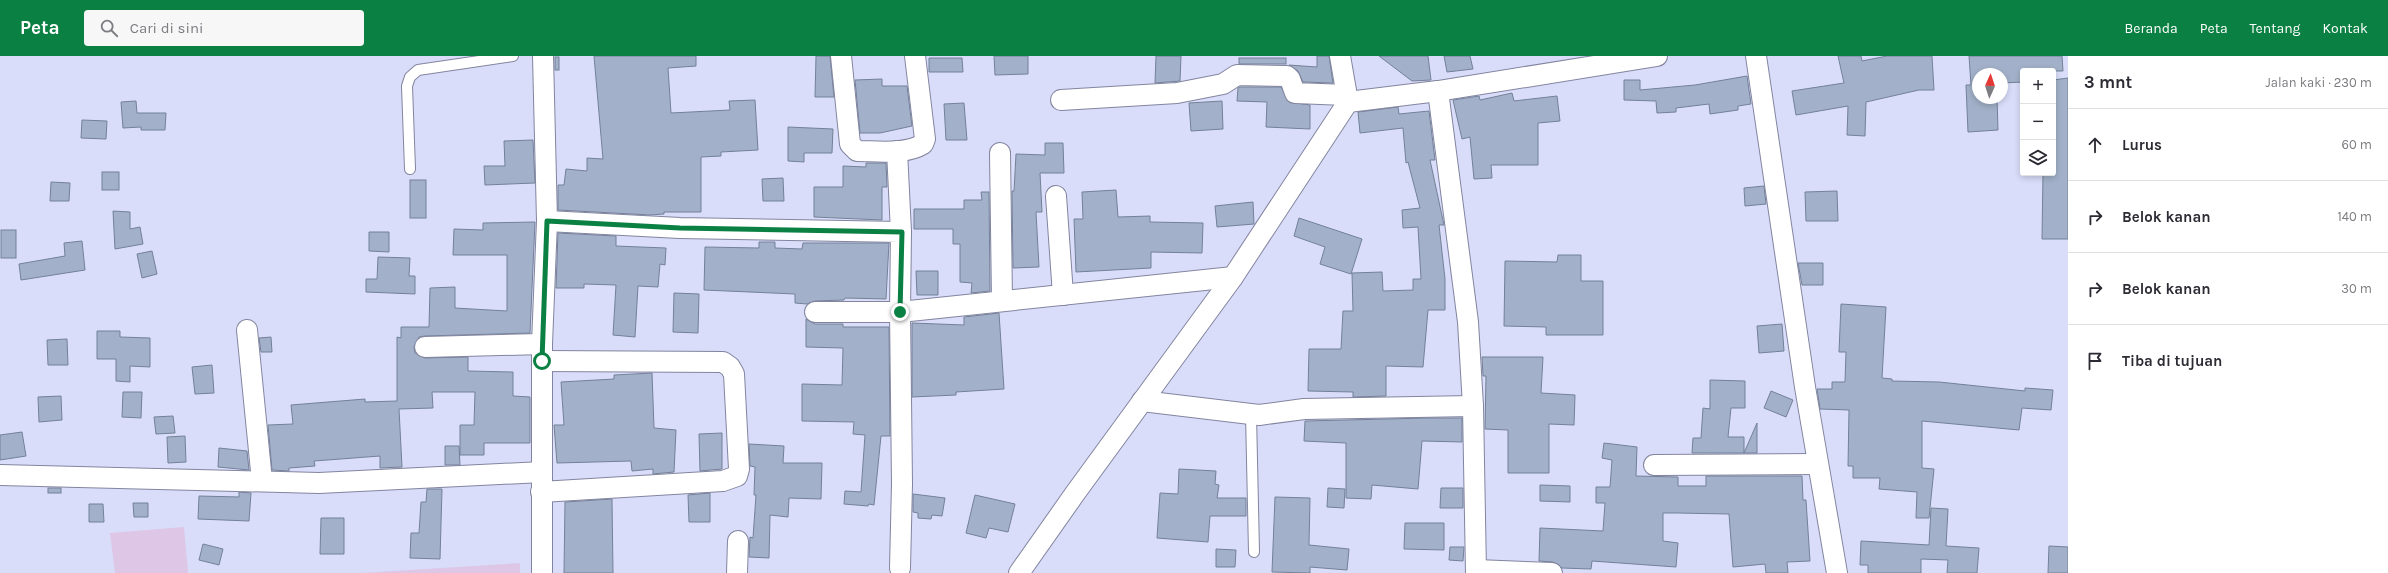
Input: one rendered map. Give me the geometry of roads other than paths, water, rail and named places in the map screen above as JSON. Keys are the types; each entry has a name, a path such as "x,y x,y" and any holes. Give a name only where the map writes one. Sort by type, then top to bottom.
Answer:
{"street":[{"path":"542,573 542,353 547,221 543,56"},
{"path":"841,56 851,147 857,151 897,151 918,147 923,144 925,139 915,56"},
{"path":"1019,573 1233,277 1347,98 1340,56"},
{"path":"1756,56 1818,464 1837,573"},
{"path":"1061,100 1177,93 1222,84 1237,75 1287,76 1290,79 1295,93 1347,98 1438,91 1645,57"},
{"path":"1438,91 1468,322 1473,406 1476,571 1552,573"},
{"path":"897,151 902,232 900,312 902,484 900,568"},
{"path":"1000,153 1002,300"},
{"path":"1056,196 1063,295"},
{"path":"547,221 680,228 902,232"},
{"path":"815,312 900,312 1002,300 1233,277"},
{"path":"247,330 262,481"},
{"path":"425,347 723,362 730,367 734,374 739,469 737,476 723,481 541,492"},
{"path":"1142,401 1251,414 1304,409 1473,406"},
{"path":"1654,465 1818,464"},
{"path":"0,475 318,482 542,472"},
{"path":"737,573 738,541"}],"lane":[{"path":"410,169 407,86 410,77 418,70 513,56"},
{"path":"1251,414 1254,552"}]}
